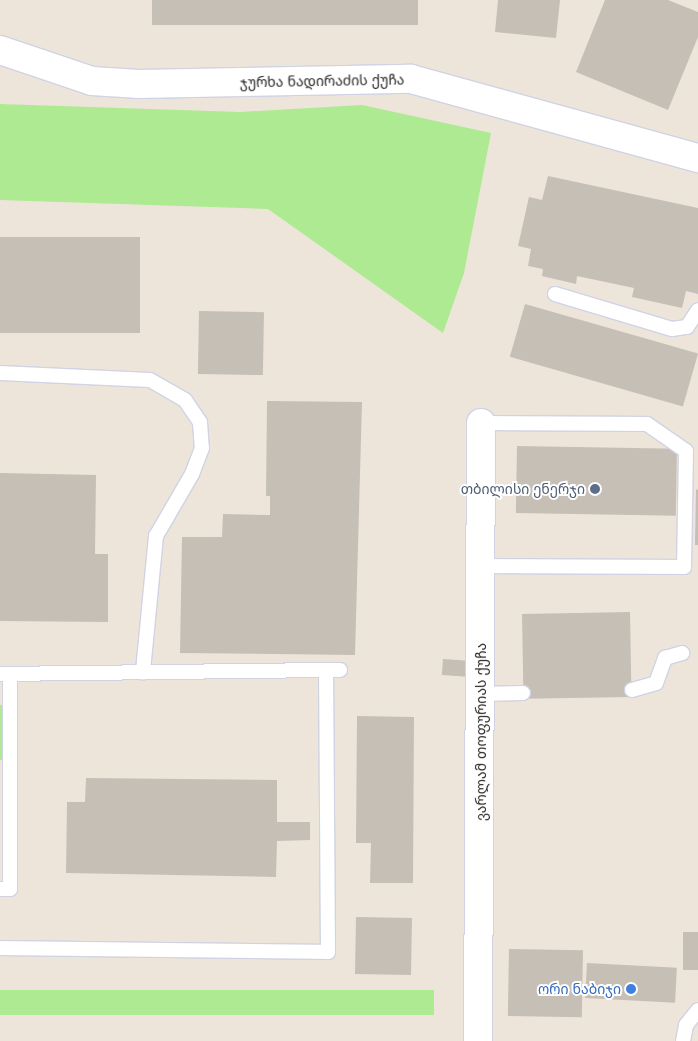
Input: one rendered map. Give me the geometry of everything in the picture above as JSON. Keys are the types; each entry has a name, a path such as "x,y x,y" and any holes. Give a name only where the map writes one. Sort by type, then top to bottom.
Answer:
{"street":[{"name":"ჯურხა ნადირაძის ქუჩა","path":"0,50 92,81 411,79 698,158"},
{"name":"ვარლამ თოფურიას ქუჩა","path":"478,1041 481,423"}],"lane":[{"path":"555,294 672,329 686,327 698,310"},
{"path":"0,373 150,380 185,400 200,422 202,448 192,474 156,536 143,672"},
{"path":"481,423 647,424 686,451 684,567 481,566"},
{"path":"632,690 656,683 665,658 682,653"},
{"path":"0,948 328,952 326,670"},
{"path":"0,889 10,889 5,674 340,670"},
{"path":"481,694 523,693"},
{"path":"683,1041 686,1025 698,1010"}],"green space":[{"path":"0,104 240,112 362,105 491,133 464,273 443,333 268,209 0,200"},
{"path":"0,705 2,705 4,760 0,760"},
{"path":"0,990 434,990 434,1015 0,1015"}],"building":[{"path":"152,0 418,0 418,25 152,25"},
{"path":"498,0 560,0 556,38 495,32"},
{"path":"605,0 668,0 698,12 698,37 668,110 576,72"},
{"path":"548,176 698,208 698,294 686,291 682,308 632,297 634,288 577,276 576,284 542,276 543,269 528,266 531,249 518,246 529,197 542,200"},
{"path":"0,237 140,237 140,333 0,333"},
{"path":"525,304 698,354 683,406 510,357"},
{"path":"199,311 264,312 263,375 198,374"},
{"path":"267,401 362,402 355,655 180,653 182,537 222,537 223,514 270,515 270,496 266,496"},
{"path":"517,446 677,449 676,516 516,513"},
{"path":"0,473 96,475 95,554 108,554 108,622 0,621"},
{"path":"696,489 698,490 698,545 695,545"},
{"path":"630,612 631,697 523,699 522,614"},
{"path":"443,659 472,661 471,677 442,675"},
{"path":"357,716 414,717 413,883 370,883 371,843 356,843"},
{"path":"86,778 277,780 277,822 310,822 310,840 277,841 276,877 66,873 67,802 85,802"},
{"path":"356,917 412,918 411,975 355,974"},
{"path":"683,932 698,932 698,970 683,970"},
{"path":"509,949 583,950 582,1017 508,1016"},
{"path":"587,963 677,968 675,1003 585,998"}],"place":[{"name":"თბილისი ენერჯი","path":"595,489"},
{"name":"ორი ნაბიჯი","path":"631,989"}]}
